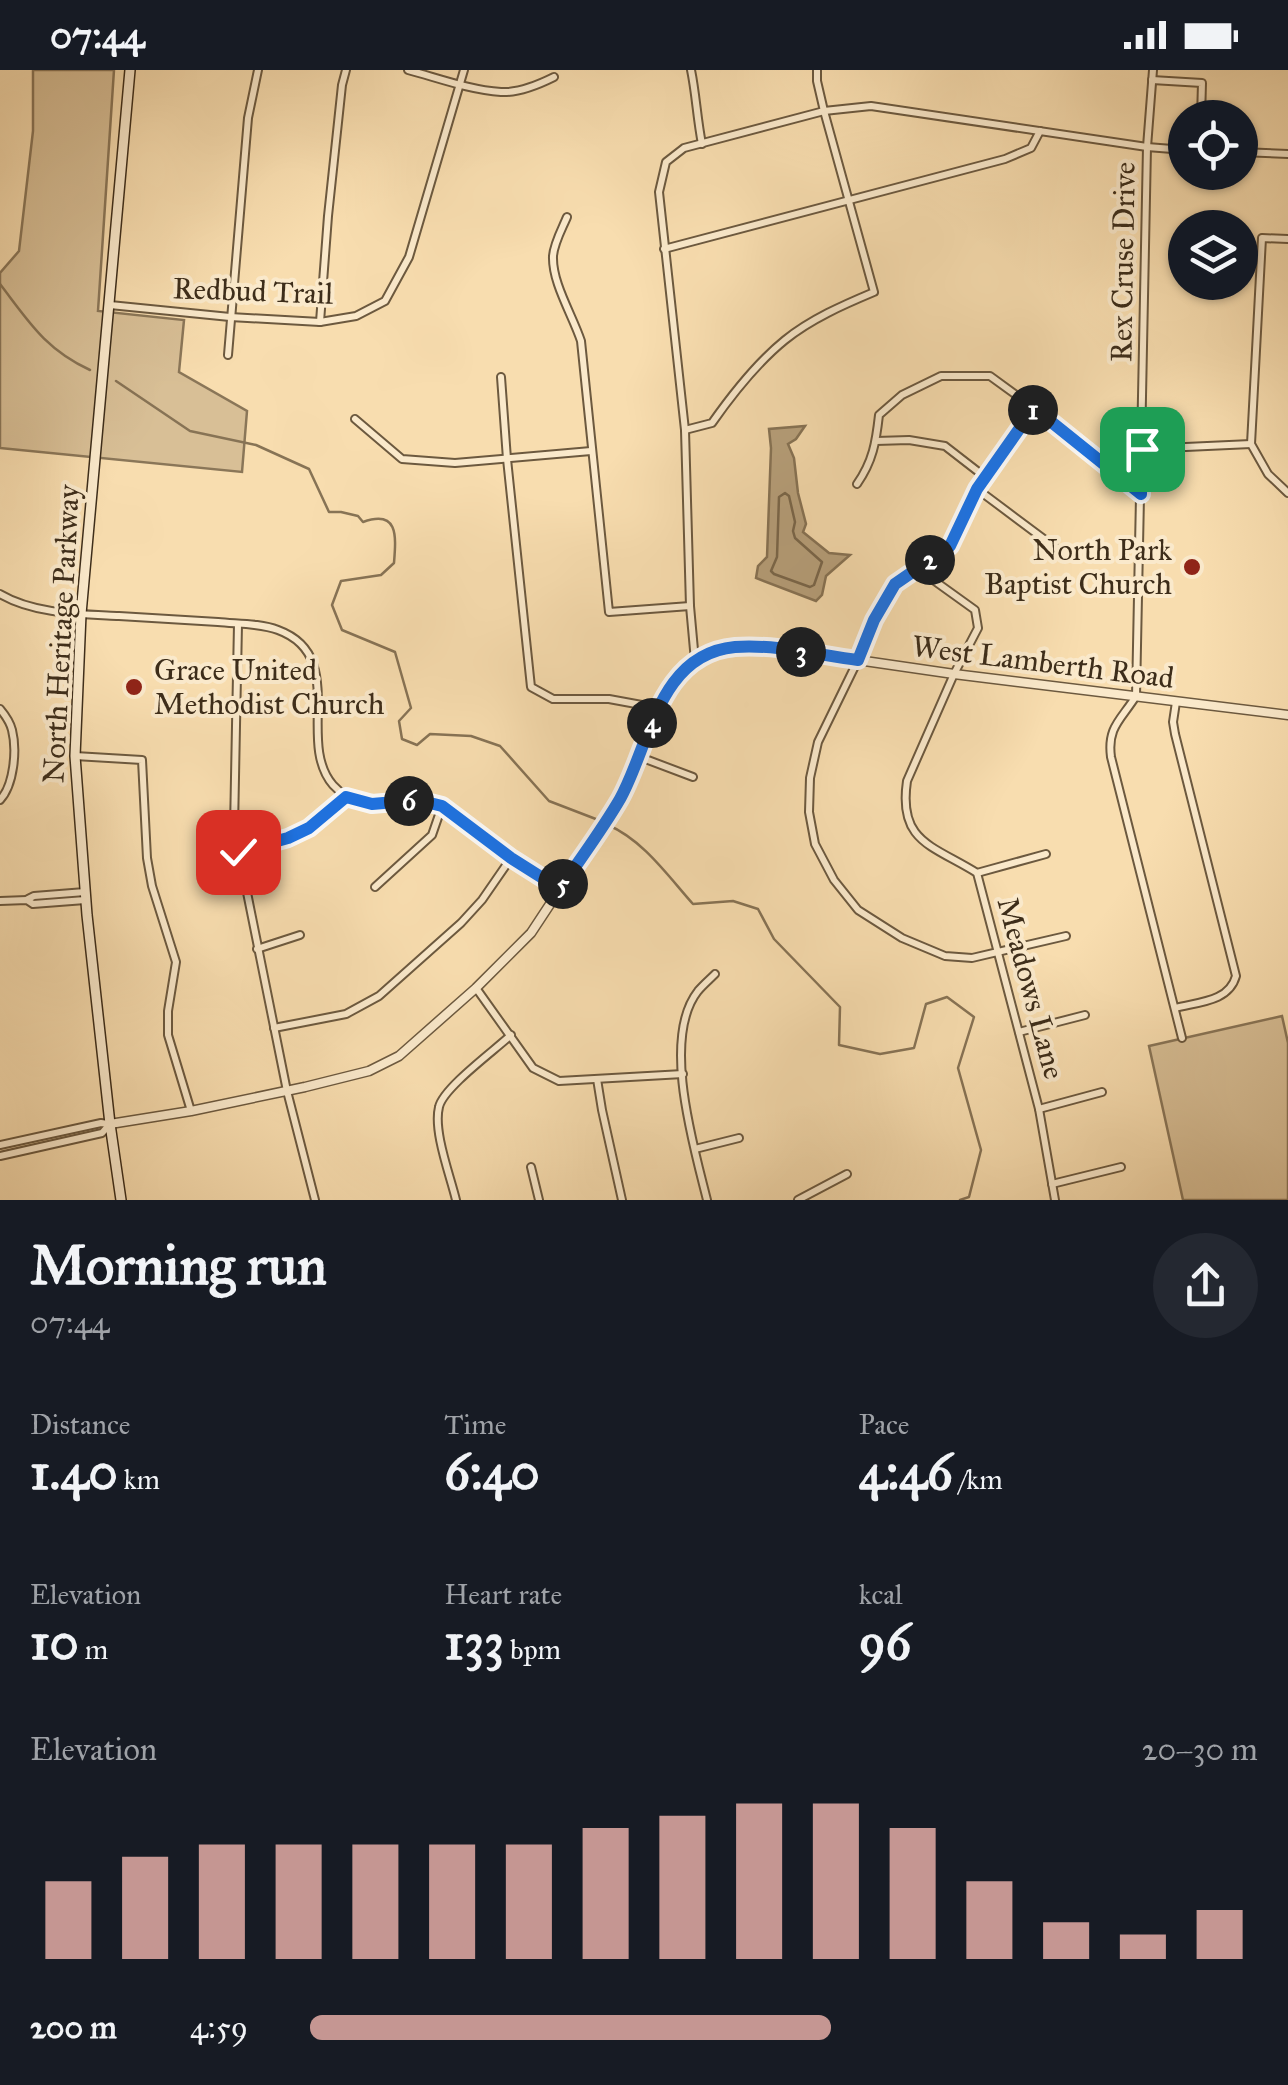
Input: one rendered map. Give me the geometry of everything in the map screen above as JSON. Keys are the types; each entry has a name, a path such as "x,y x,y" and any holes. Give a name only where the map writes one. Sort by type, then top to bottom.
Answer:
{"main road":[{"name":"North Heritage Parkway","path":"121,1200 85,896 75,756 81,614 130,70"}],"street":[{"path":"228,356 248,118 258,70"},
{"path":"320,322 346,70"},
{"path":"408,70 503,93 554,78"},
{"name":"Redbud Trail","path":"110,305 320,322 356,316 385,302 408,256 464,70"},
{"path":"691,70 702,144"},
{"path":"684,430 712,423 730,396 784,341 834,309 874,292 824,112 817,70"},
{"name":"Rex Cruse Drive","path":"1136,696 1147,147 1152,70"},
{"path":"1152,80 1202,84 1202,100"},
{"path":"0,1145 101,1123 192,1111 369,1071 399,1056 476,988 530,933 560,889 620,798 658,708 676,677 695,662 684,430 659,192 666,162 684,148 824,112 871,106 1168,149"},
{"path":"664,249 1005,160 1031,148 1040,131"},
{"path":"1258,153 1288,154"},
{"path":"567,217 553,253 557,283 580,341 609,612 690,606"},
{"path":"1288,239 1262,238 1251,444 1268,474 1288,492"},
{"path":"857,484 868,468 878,415 902,395 941,376 990,376 1141,494"},
{"path":"502,378 531,687 553,699 609,699 658,708"},
{"path":"1034,408 977,489 950,546 895,584 874,620 818,742 810,778 809,812 815,844 834,880 858,910 902,938 945,956 972,958 1066,936"},
{"path":"355,419 402,459 454,464 591,450"},
{"path":"876,440 945,446 985,477"},
{"path":"1142,449 1251,444"},
{"path":"977,489 1068,557"},
{"name":"Meadows Lane","path":"918,569 975,610 978,628 907,781 906,819 916,836 977,873 1039,1109 1055,1200"},
{"path":"0,594 34,607 81,614 276,628 298,640 316,674 318,748 331,784 346,797 372,804 418,800 442,806 560,889"},
{"path":"238,624 234,828 287,1090 315,1200"},
{"name":"West Lamberth Road","path":"695,662 734,647 775,648 1288,715"},
{"path":"1136,696 1110,733 1110,757 1182,1038"},
{"path":"1175,1008 1223,996 1231,990 1236,976 1175,734 1176,702"},
{"path":"0,709 12,730 13,750 8,791 0,800"},
{"path":"75,756 142,760 147,858 176,962 168,1035 192,1111"},
{"path":"640,757 693,778"},
{"path":"238,852 309,828 346,797"},
{"path":"376,887 432,835 442,806"},
{"path":"977,873 1046,854"},
{"path":"274,1028 346,1014 379,996 461,923 511,858"},
{"path":"0,901 85,896"},
{"path":"257,949 300,935"},
{"path":"707,1200 684,1104 682,1031 696,994 715,974"},
{"path":"476,988 533,1068 560,1080 683,1074"},
{"path":"1019,1032 1085,1014"},
{"path":"456,1200 438,1126 439,1104 451,1088 511,1035"},
{"path":"597,1079 622,1200"},
{"path":"1039,1109 1102,1092"},
{"path":"0,1156 102,1133 110,1124"},
{"path":"695,1149 740,1138"},
{"path":"531,1168 539,1200"},
{"path":"1052,1184 1122,1168"},
{"path":"798,1200 847,1174"}],"shaded area":[{"path":"33,70 114,70 98,311 184,320 179,372 247,411 242,472 0,448 0,273 19,251 33,131"},
{"path":"1282,1016 1288,1043 1288,1200 1183,1200 1149,1046"}],"water":[{"path":"805,426 788,444 806,524 803,532 829,553 850,555 826,576 822,595 816,601 756,578 758,566 767,557 769,429"}],"waterway":[{"path":"0,284 49,344 90,370"},
{"path":"116,381 190,431 256,445 309,469 329,512 358,516 363,522 389,522 395,535 394,563 381,575 341,581 332,605 342,630 395,652 411,708 399,721 402,739 417,745 430,734 471,736 500,746 549,801 601,821"},
{"path":"608,825 644,849 693,904 733,901 758,909 774,939 840,1007 839,1045 880,1054 914,1048 926,1004 947,997 974,1017 958,1068 981,1150 969,1197 960,1200"}],"place":[{"name":"North Park Baptist Church","path":"1192,567"},
{"name":"Grace United Methodist Church","path":"134,687"}],"route":[{"path":"238,852 309,828 346,797 372,804 418,800 442,806 560,889 620,798 658,708 676,677 687,667 734,647 775,648 858,660 874,620 895,584 950,546 977,489 1034,408 1141,494 1142,449"}]}
